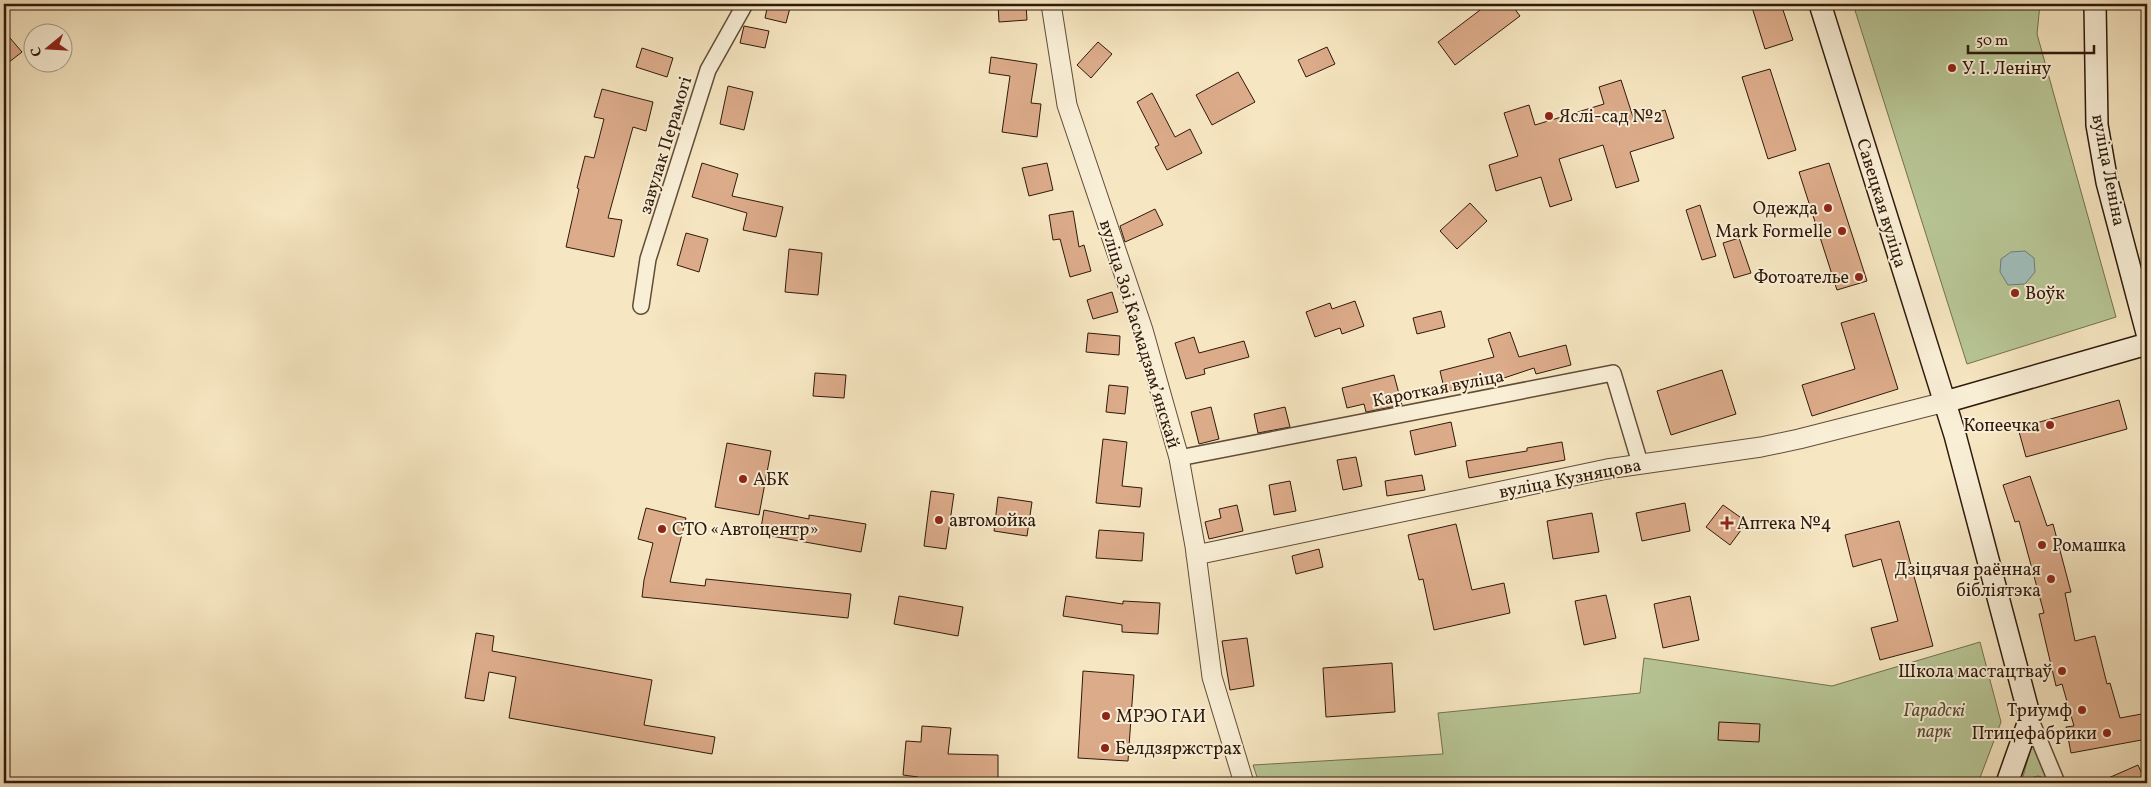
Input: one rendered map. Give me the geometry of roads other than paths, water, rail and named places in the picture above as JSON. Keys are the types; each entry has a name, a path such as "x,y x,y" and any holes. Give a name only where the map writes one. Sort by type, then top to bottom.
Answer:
{"main road":[{"name":"Савецкая вуліца","path":"1820,4 1944,402 2030,718"},
{"name":"вуліца Леніна","path":"2095,4 2097,125 2107,182 2147,334"},
{"path":"1944,402 2147,344"},
{"path":"2007,783 2030,718"}],"street":[{"name":"завулак Перамогі","path":"641,306 648,260 708,70 745,4"},
{"name":"вуліца Зоі Касмадзямʼянскай","path":"1051,4 1067,105 1143,330 1179,458 1196,555 1212,677 1244,783"},
{"name":"Кароткая вуліца","path":"1179,458 1613,374 1640,463"},
{"name":"вуліца Кузняцова","path":"1196,555 1640,463 1771,445 1944,402"},
{"path":"2030,718 2057,783"}],"water":[{"path":"2025,251 2034,258 2035,272 2025,284 2008,285 2000,272 2001,259 2011,252"}],"place":[{"name":"У. І. Леніну","path":"1952,68"},
{"name":"Яслі-сад №2","path":"1549,116"},
{"name":"Одежда","path":"1828,208"},
{"name":"Mark Formelle","path":"1842,231"},
{"name":"Фотоателье","path":"1859,277"},
{"name":"Воўк","path":"2015,293"},
{"name":"Копеечка","path":"2050,425"},
{"name":"АБК","path":"743,479"},
{"name":"автомойка","path":"939,520"},
{"name":"Аптека №4","path":"1727,523"},
{"name":"СТО «Автоцентр»","path":"662,529"},
{"name":"Ромашка","path":"2042,545"},
{"name":"Дзіцячая раённая бібліятэка","path":"2051,579"},
{"name":"Школа мастацтваў","path":"2062,671"},
{"name":"Триумф","path":"2082,710"},
{"name":"МРЭО ГАИ","path":"1106,716"},
{"name":"Птицефабрики","path":"2107,733"},
{"name":"Белдзяржстрах","path":"1105,748"}],"park label":[{"name":"Гарадскі парк","path":"1934,720"}]}
